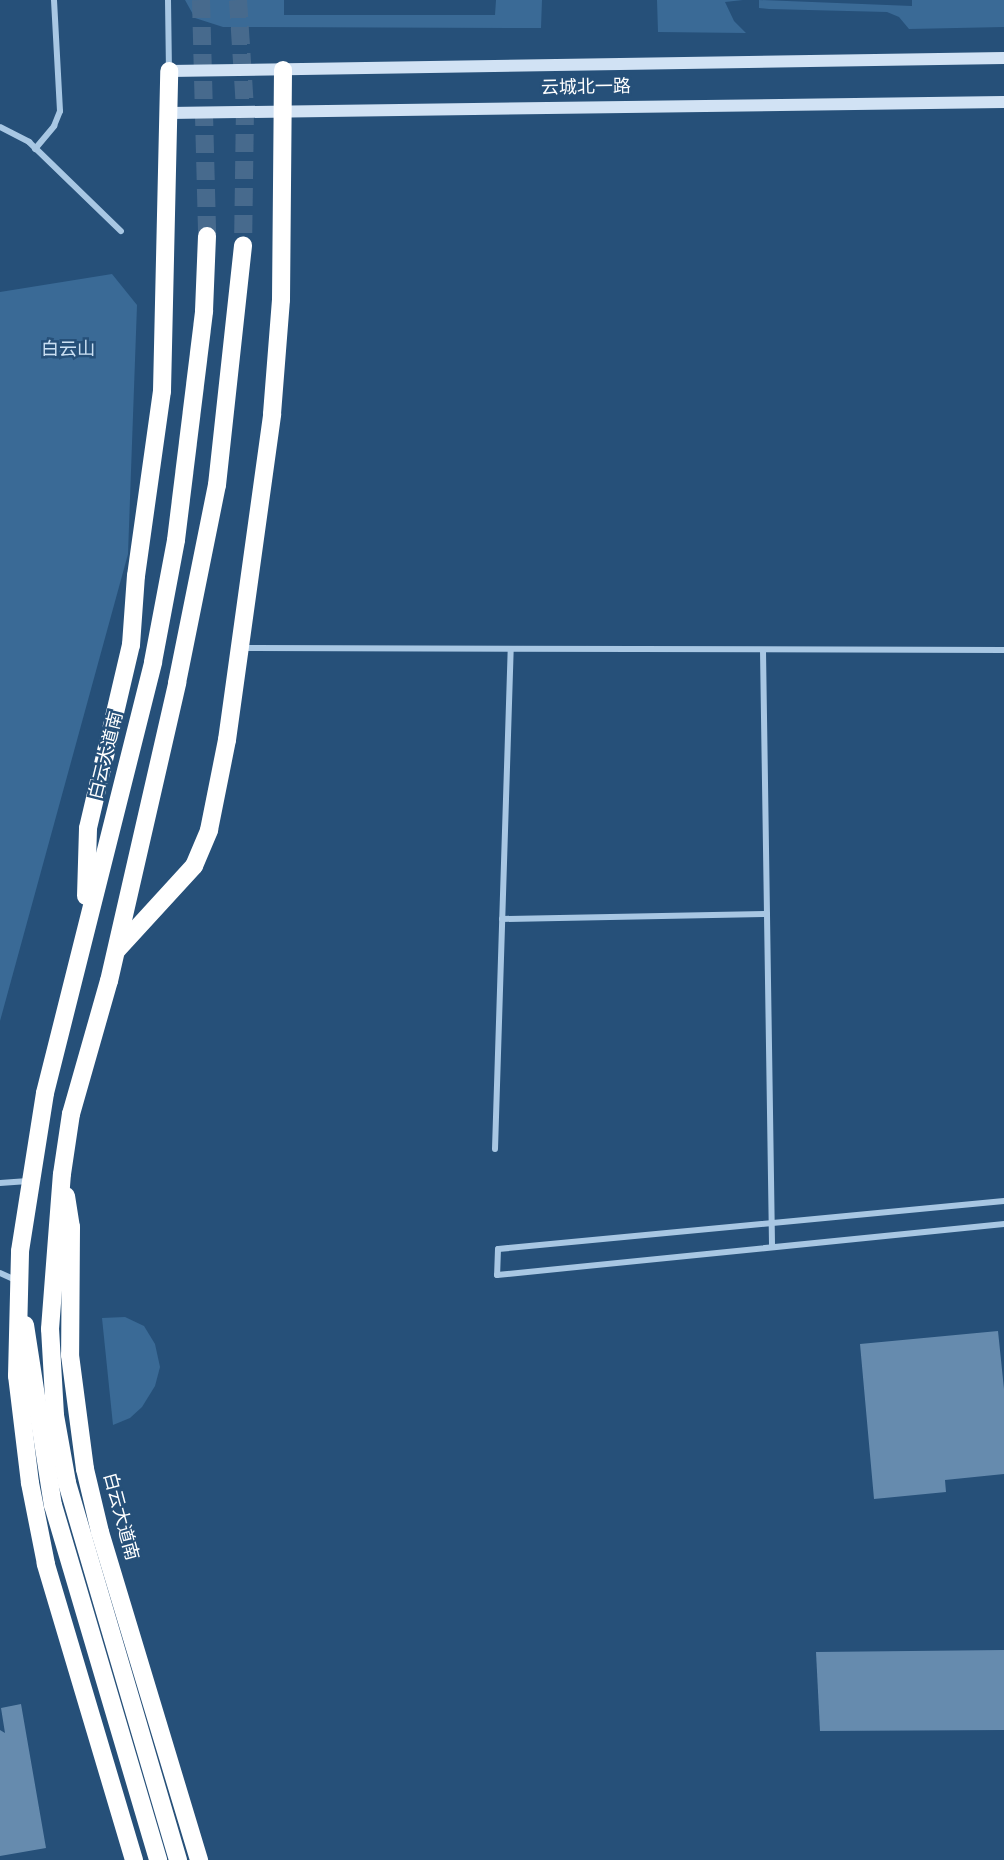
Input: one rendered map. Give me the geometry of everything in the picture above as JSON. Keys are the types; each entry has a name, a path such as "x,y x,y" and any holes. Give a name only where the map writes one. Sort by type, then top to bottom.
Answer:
{"highway":[{"path":"116,951 194,866 209,830 240,648 272,414 280,312 283,70"},
{"path":"84,934 88,828 131,645 136,576 162,391 169,71"},
{"name":"白云大道南","path":"134,1860 37,1522 17,1376 19,1281 23,1223 45,1093 153,662 174,552 204,311 207,236"},
{"name":"白云大道南","path":"178,1860 59,1451 50,1329 62,1174 71,1114 116,951 177,682 216,485 243,245"},
{"name":"白云大道南","path":"62,1174 71,1227 69,1323 81,1449 100,1532 199,1860"},
{"name":"白云大道南","path":"19,1281 53,1505 158,1860"}],"street":[{"path":"35,148 54,126 60,111 54,0"},
{"path":"168,0 169,71"},
{"name":"云城北一路","path":"169,71 1004,58"},
{"name":"云城北一路","path":"169,113 1004,102"},
{"path":"0,127 35,148 121,231"},
{"path":"240,648 511,651 1004,650"},
{"path":"495,1149 511,651"},
{"path":"763,651 772,1247"},
{"path":"502,919 767,914"},
{"path":"0,1183 31,1180"},
{"path":"1004,1201 498,1249 497,1275 1004,1224"},
{"path":"0,1272 19,1281"}],"green space":[{"path":"185,0 284,0 284,15 495,15 496,0 542,0 541,28 223,27 195,18"},
{"path":"657,0 743,0 725,2 734,21 746,33 658,32"},
{"path":"759,0 912,6 912,0 1004,0 1004,27 909,29 899,17 887,12 769,9 759,8"},
{"name":"白云山","path":"112,274 137,305 128,554 0,1021 0,292"},
{"path":"125,1317 144,1326 155,1344 160,1367 155,1386 142,1407 130,1418 113,1425 102,1318"}],"building":[{"path":"998,1331 1004,1389 1004,1474 945,1480 946,1492 874,1499 860,1344"},
{"path":"1004,1650 1004,1730 820,1731 816,1652"},
{"path":"21,1704 46,1848 0,1856 0,1730 5,1733 1,1708"}],"tunnel":[{"path":"201,0 207,236"},
{"path":"238,0 245,107 243,245"}]}
